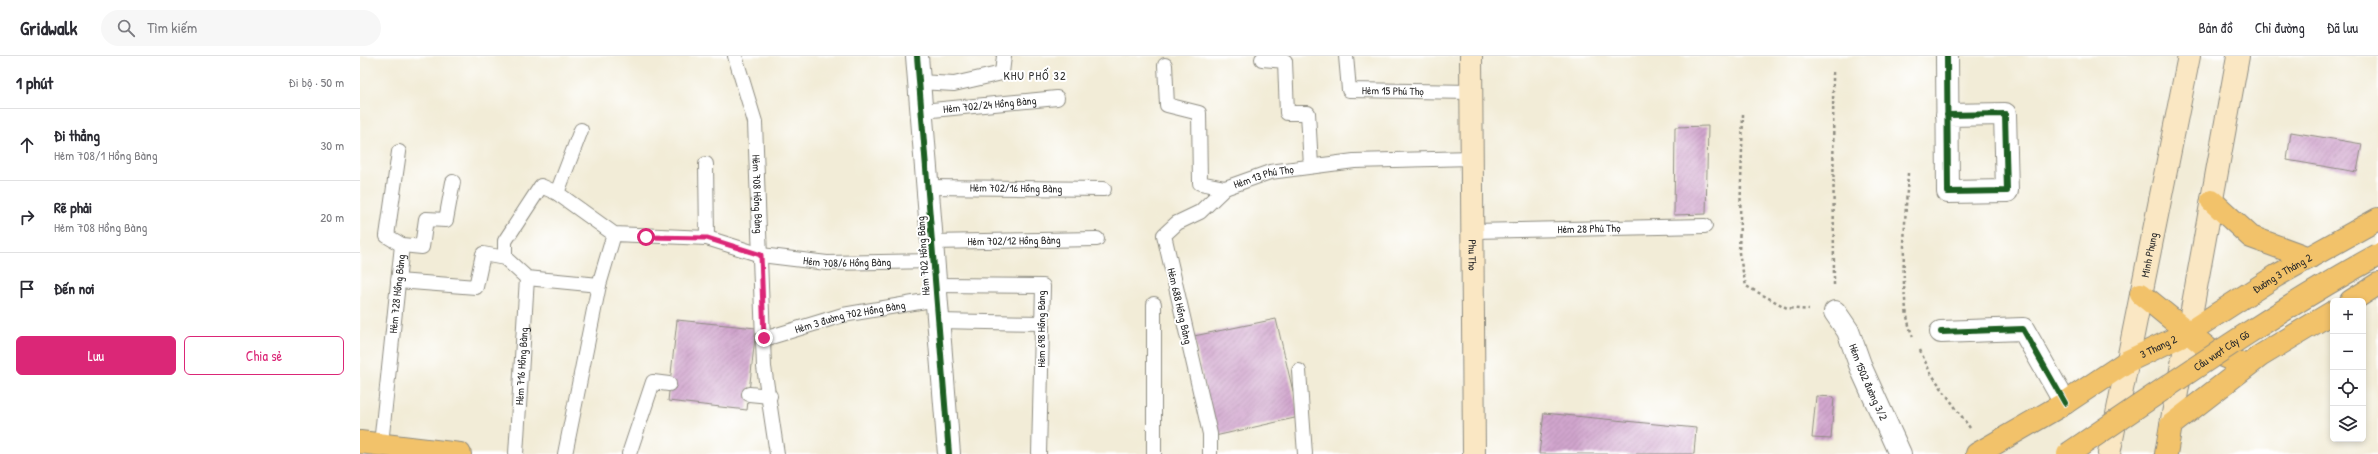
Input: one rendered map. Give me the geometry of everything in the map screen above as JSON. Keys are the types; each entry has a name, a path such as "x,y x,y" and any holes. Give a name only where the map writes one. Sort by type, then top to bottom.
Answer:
{"main road":[{"name":"Phu Tho","path":"1471,56 1474,454"},
{"name":"Minh Phụng","path":"2109,454 2189,56"},
{"path":"2166,454 2238,56"},
{"path":"2212,201 2250,237 2309,258"},
{"name":"Đường 3 Tháng 2","path":"2189,332 2269,280 2378,219"},
{"name":"Cầu vượt Cây Gõ","path":"2068,454 2254,328 2330,281 2378,254"},
{"path":"2355,298 2378,284"},
{"path":"2142,294 2211,352 2246,366"},
{"path":"2171,425 2246,366 2330,314"},
{"name":"3 Thang 2","path":"2128,362 2189,332"},
{"path":"1977,454 2064,403 2128,362"},
{"path":"360,442 460,454"}],"street":[{"name":"Hẻm 702 Hồng Bàng","path":"918,56 949,454"},
{"path":"1947,56 1947,114"},
{"name":"Hẻm 1502 đường 3/2","path":"1835,312 1848,330 1862,370 1900,454"},
{"path":"1941,332 2023,329 2064,403"}],"lane":[{"name":"Hẻm 708 Hồng Bàng","path":"735,56 755,122 764,367 770,396 777,454"},
{"path":"920,82 954,84 1002,73 1004,56"},
{"name":"Hẻm 15 Phú Thọ","path":"1346,56 1349,90 1472,92"},
{"path":"1262,59 1284,61 1286,112 1308,112 1311,166"},
{"name":"Hẻm 13 Phú Thọ","path":"1165,65 1167,104 1199,112 1200,183 1225,188 1270,172 1354,161 1472,158"},
{"name":"Hẻm 702/24 Hồng Bàng","path":"922,111 1057,98"},
{"path":"557,193 580,130"},
{"name":"Hẻm 728 Hồng Bàng","path":"381,444 402,245 387,236 399,152"},
{"path":"706,164 707,238"},
{"path":"402,245 422,247 426,219 446,220 453,182"},
{"path":"505,258 505,241 541,186 557,193 614,234 599,285 565,454"},
{"name":"Hẻm 702/16 Hồng Bàng","path":"928,187 1104,189"},
{"name":"Hẻm 688 Hồng Bàng","path":"1210,454 1210,434 1164,235 1178,223 1200,212 1225,188"},
{"name":"Hẻm 28 Phú Thọ","path":"1472,231 1705,226"},
{"name":"Hẻm 708/6 Hồng Bàng","path":"614,234 707,238 761,255 827,263 933,251"},
{"name":"Hẻm 702/12 Hồng Bàng","path":"933,251 1097,239"},
{"path":"398,281 476,287 483,254 505,258 527,278 599,285"},
{"name":"Hẻm 716 Hồng Bàng","path":"516,454 527,278"},
{"name":"Hẻm 698 Hồng Bàng","path":"936,292 1043,286 1039,454"},
{"name":"Hẻm 3 đường 702 Hồng Bàng","path":"764,338 842,315 936,292"},
{"path":"1154,304 1154,454"},
{"path":"938,321 1042,323"},
{"path":"1299,371 1305,454"},
{"path":"630,454 653,382 669,384"},
{"path":"749,394 770,396"}],"path":[{"path":"1743,114 1739,253 1746,286 1787,308 1835,312 1833,72"}],"building":[{"path":"1708,126 1706,214 1674,215 1675,127"},
{"path":"2291,132 2362,144 2357,172 2287,160"},
{"path":"1276,319 1299,417 1215,436 1194,336"},
{"path":"677,320 756,328 747,410 668,401"},
{"path":"1816,396 1834,397 1831,439 1812,438"},
{"path":"1544,413 1696,428 1694,454 1539,454"}],"cycle path":[{"path":"917,56 949,454"},
{"path":"1947,56 1948,192 2007,191 2005,114 1947,115"},
{"path":"1941,332 2023,329 2065,403"}],"district":[{"name":"KHU PHỐ 32","path":"1035,76"}],"route":[{"path":"646,237 707,238 761,255 764,338"}]}
